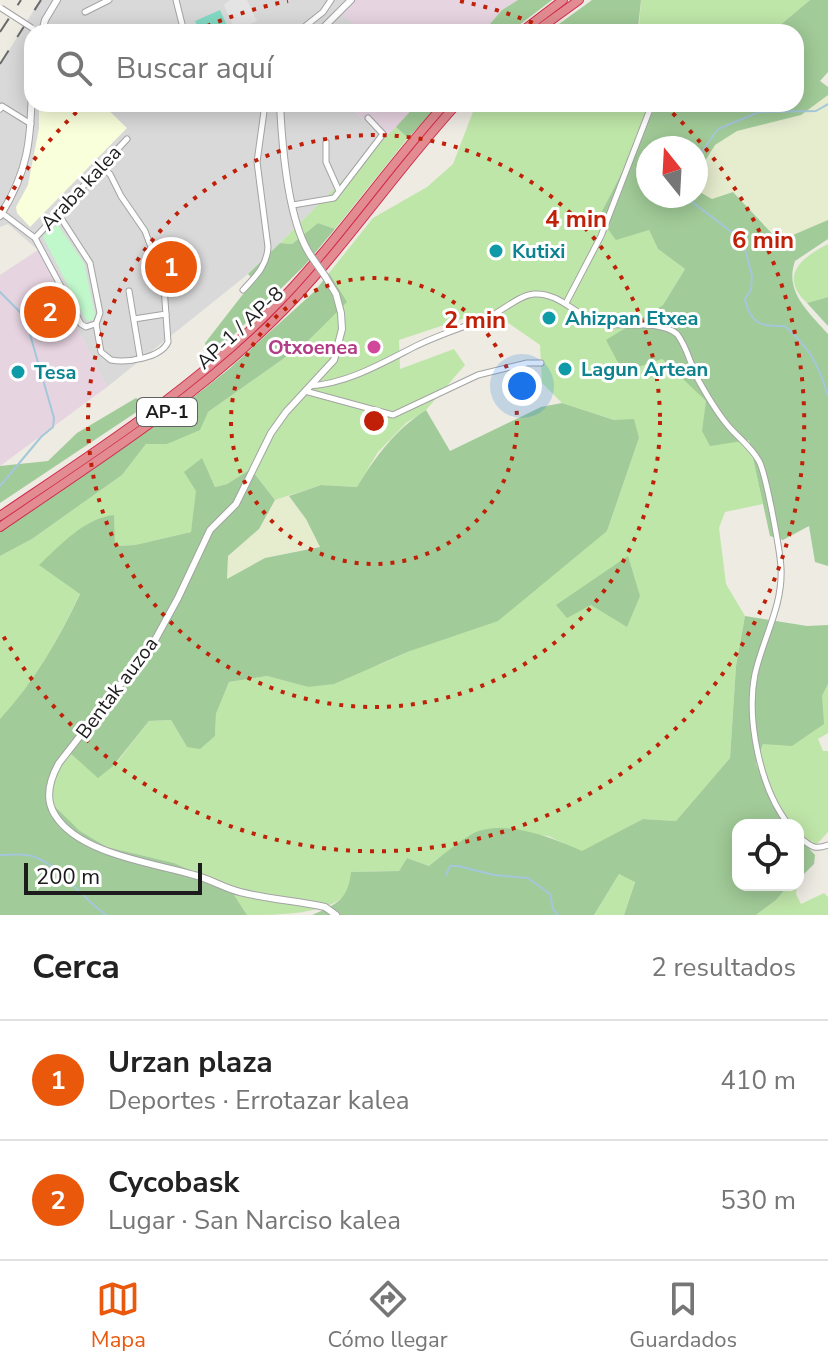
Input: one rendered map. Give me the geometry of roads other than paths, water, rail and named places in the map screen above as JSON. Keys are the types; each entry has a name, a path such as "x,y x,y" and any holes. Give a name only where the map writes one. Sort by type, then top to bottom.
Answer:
{"highway":[{"path":"532,24 563,0"},
{"path":"546,24 579,0"},
{"name":"AP-1 / AP-8","path":"0,516 149,415 244,336 309,269 438,112"},
{"name":"AP-1 / AP-8","path":"0,527 154,423 250,342 316,275 450,112"}],"street":[{"path":"45,24 57,0"},
{"path":"85,12 109,0"},
{"path":"176,0 182,24"},
{"path":"308,24 323,12 331,0"},
{"path":"327,24 351,0"},
{"path":"0,8 26,24"},
{"path":"0,109 2,106 31,124"},
{"path":"31,112 23,173 1,214 35,238 81,324 86,327 96,324"},
{"path":"243,290 267,258 257,162 264,112"},
{"name":"Bentak auzoa","path":"281,112 293,205 302,242 336,294 342,329 334,360 271,433 236,504 210,530 155,640 59,763 49,786 49,802 55,815 87,842 103,850 199,876 241,892 325,907 336,915"},
{"path":"566,303 601,236 649,112"},
{"path":"293,205 328,200 339,192 383,134 368,118"},
{"name":"Araba kalea","path":"35,238 127,139"},
{"path":"326,142 326,162 339,192"},
{"path":"110,174 113,154"},
{"path":"57,212 90,263 100,313 96,324 101,352 118,362 159,352 166,346 163,282 145,231 110,174 97,171"},
{"path":"129,291 140,357"},
{"path":"307,388 368,371 412,348 505,309 529,295 548,296 604,324 673,330 681,338 699,382 715,407 732,430 746,441 761,464 781,569 778,606 755,675 753,723 769,788 784,819"},
{"path":"134,319 166,314"},
{"path":"307,388 393,415 478,375 527,363 541,363"},
{"path":"804,840 814,848 828,845"}],"waterway":[{"path":"804,111 816,111 828,104"},
{"path":"708,143 718,129 759,112"},
{"path":"700,208 744,245 752,276 751,290 745,299 750,314 758,322 785,326 794,334 812,357 828,396"},
{"path":"0,292 23,315 27,324 54,418 53,427 0,486"},
{"path":"0,855 25,855 42,860 106,915"},
{"path":"446,875 450,866 458,866 494,875 528,878 550,894 553,909 558,915"}],"railway":[{"path":"0,32 21,0"},
{"path":"26,24 41,0"},
{"path":"0,64 24,27"}],"place":[{"name":"Kutixi","path":"496,251"},
{"name":"Urzan plaza","path":"171,267"},
{"name":"Cycobask","path":"50,312"},
{"name":"Ahizpan Etxea","path":"549,318"},
{"name":"Otxoenea","path":"374,347"},
{"name":"Lagun Artean","path":"565,369"},
{"name":"Tesa","path":"18,372"}]}
